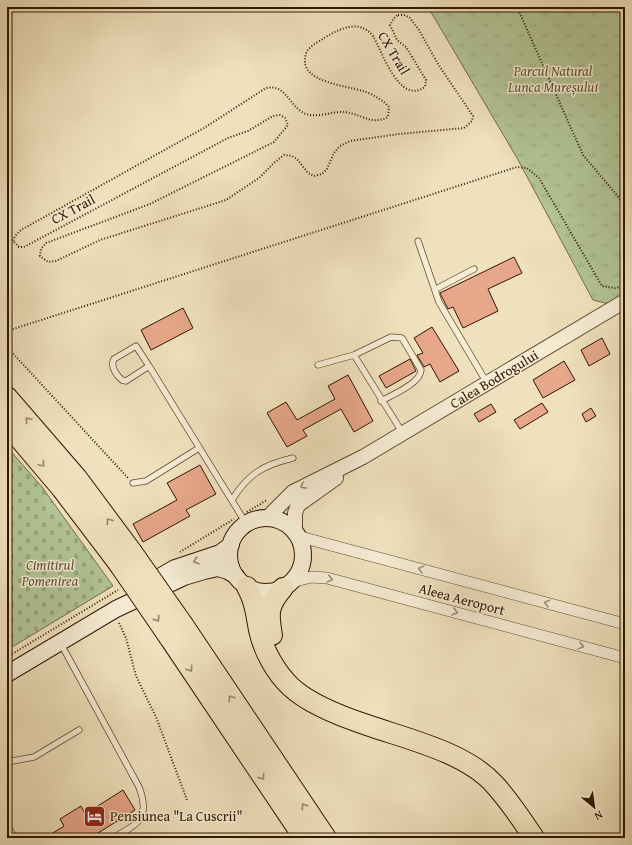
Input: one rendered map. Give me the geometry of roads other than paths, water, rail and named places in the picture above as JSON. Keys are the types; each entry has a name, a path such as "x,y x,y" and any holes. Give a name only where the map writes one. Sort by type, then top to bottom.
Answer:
{"highway":[{"path":"7,397 77,478 126,558 176,632 326,838"},
{"path":"7,424 62,489 126,558"},
{"path":"242,581 256,606 262,641 274,665 292,688 332,712 432,748 471,766 494,784 518,813 532,838"},
{"path":"287,585 270,606 270,623 275,645 288,673 312,700"},
{"path":"176,632 304,838"}],"main road":[{"name":"Calea Bodrogului","path":"247,525 256,520 266,519"},
{"path":"266,519 283,522 296,534"},
{"path":"242,581 230,559 231,545 238,532 247,525"},
{"name":"Calea Bodrogului","path":"287,585 300,571 303,560 302,547 296,534"},
{"path":"7,674 114,610 129,597 165,574 189,563 220,553 231,545"},
{"path":"114,610 133,603 173,582 204,571 224,569 255,590 267,592 287,585"}],"street":[{"name":"Calea Bodrogului","path":"266,519 292,492 363,457 625,301"},
{"name":"Calea Bodrogului","path":"296,534 295,513 298,505 363,457"},
{"name":"Aleea Aeroport","path":"296,534 625,624"},
{"name":"Aleea Aeroport","path":"287,585 311,577 327,578 625,658"}],"lane":[{"path":"418,242 436,289 435,293 439,302 487,383"},
{"path":"436,289 474,269"},
{"path":"318,365 354,355 391,337 402,338 421,370 421,375 416,381 381,401"},
{"path":"149,366 126,381 120,378 113,368 112,362 114,359 136,346 138,347 247,525"},
{"path":"354,355 381,401 385,404 403,434"},
{"path":"133,483 146,481 199,448"},
{"path":"232,500 247,479 260,469 275,462 293,458"},
{"path":"60,642 139,786 143,798 145,806 142,818 132,827 112,838"},
{"path":"7,762 34,756 79,730"},
{"path":"7,825 15,838"}],"place":[{"name":"Pensiunea \"La Cuscrii\"","path":"95,816"}],"park label":[{"name":"Parcul Natural Lunca Mureșului","path":"553,80"},
{"name":"Cimitirul Pomenirea","path":"50,574"}]}
